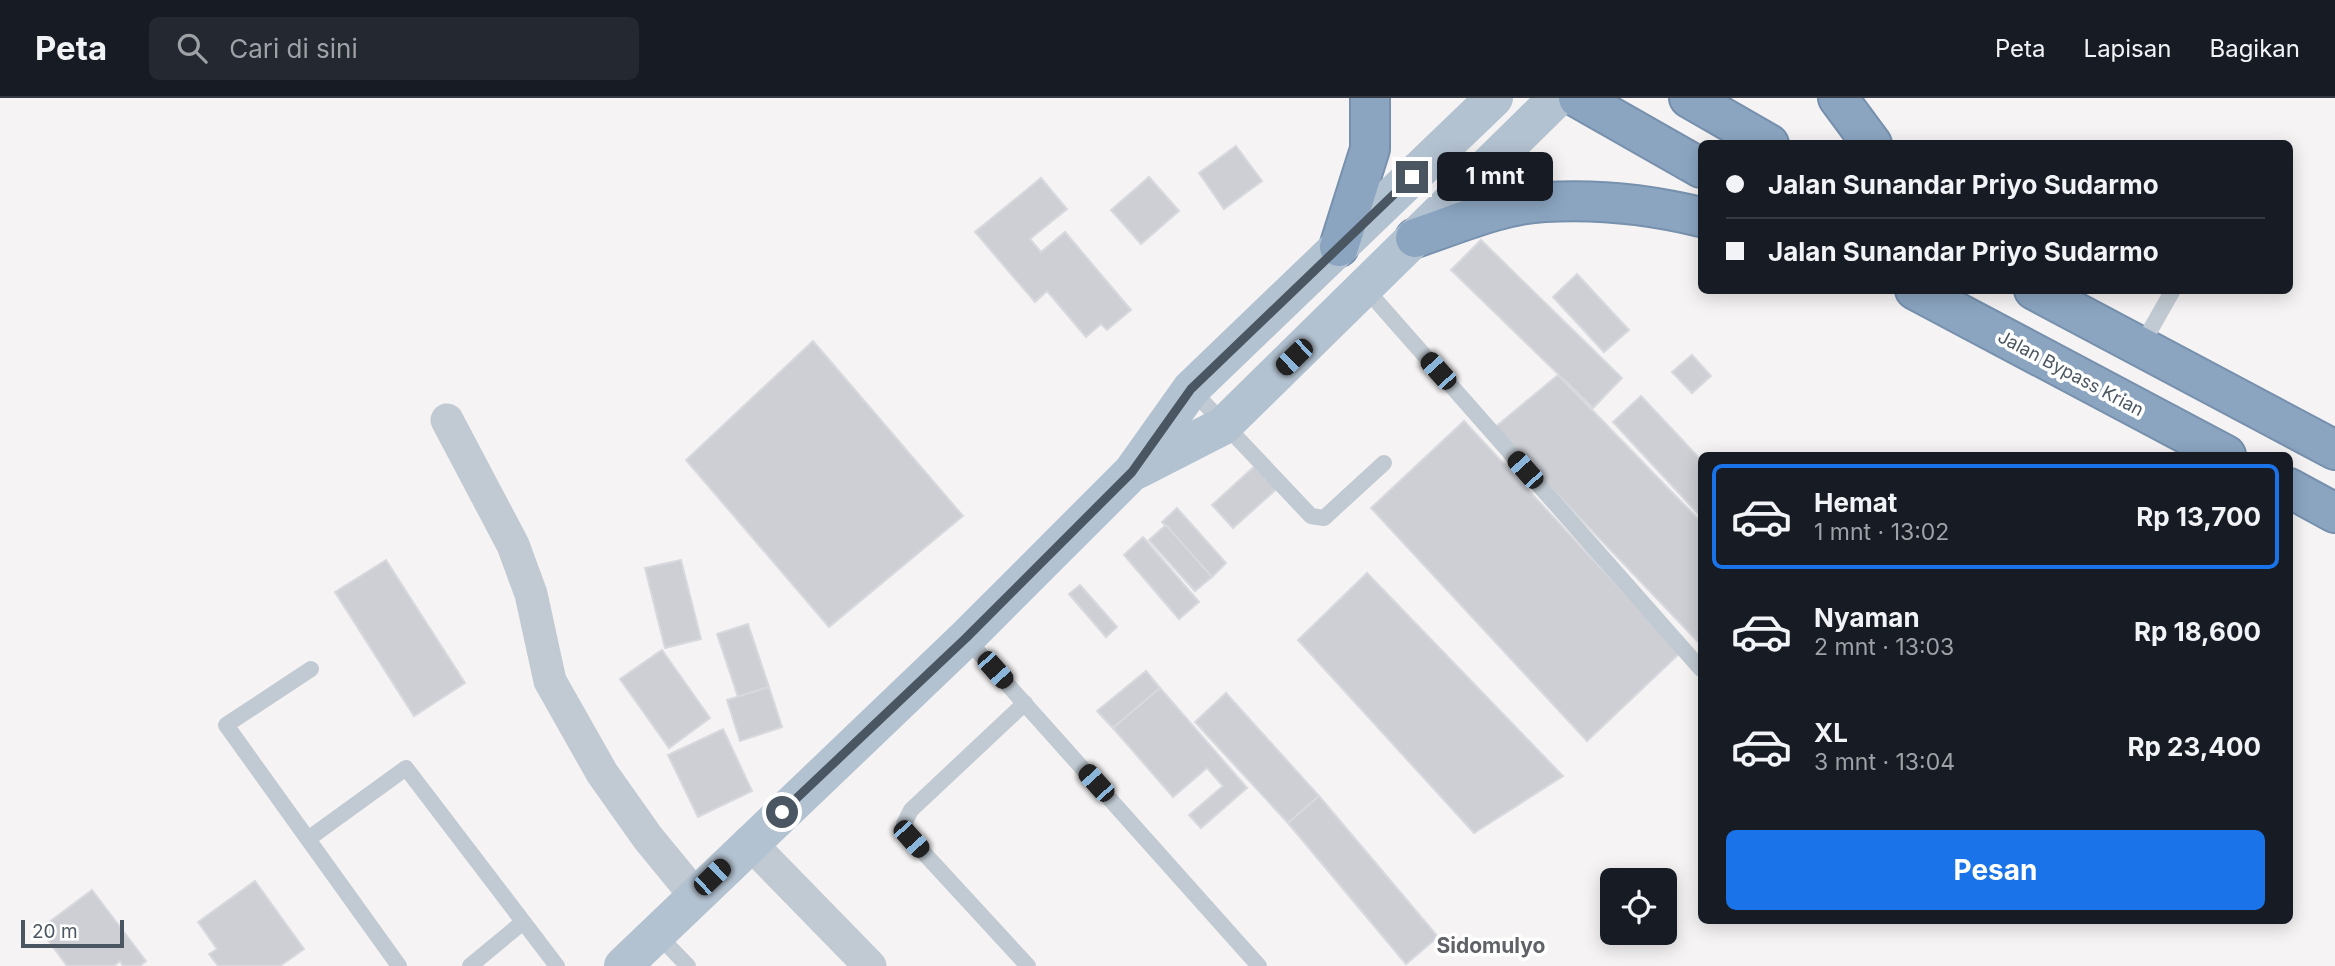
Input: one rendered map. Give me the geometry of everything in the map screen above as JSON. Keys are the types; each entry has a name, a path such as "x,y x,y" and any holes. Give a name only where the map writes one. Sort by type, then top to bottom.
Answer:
{"highway":[{"path":"1339,247 1370,149 1370,98"},
{"path":"1578,98 1698,166"},
{"path":"1689,98 1762,140"},
{"path":"1838,98 1869,140"},
{"path":"1416,238 1492,213 1544,202 1613,204 1698,217"},
{"name":"Jalan Bypass Krian","path":"1923,294 2220,452"},
{"path":"2041,294 2335,450"},
{"path":"2293,490 2335,513"}],"main road":[{"path":"623,966 694,894 966,638 1132,472 1191,389 1494,98"},
{"path":"1132,472 1223,426 1557,98"}],"street":[{"path":"447,420 513,545 531,594 550,681 601,773 648,838 694,894"},
{"path":"749,842 870,966"}],"lane":[{"path":"1365,288 1698,666"},
{"path":"2140,348 2172,294"},
{"path":"1191,389 1223,426 1246,445 1311,516 1324,518 1384,463"},
{"path":"966,638 1259,966"},
{"path":"311,669 226,724 399,966"},
{"path":"1025,703 911,810 904,824 911,839 1028,966"},
{"path":"308,839 406,768 557,966"},
{"path":"470,966 523,922"},
{"path":"656,933 688,966"}],"building":[{"path":"1236,146 1262,181 1224,209 1199,173"},
{"path":"1149,177 1179,211 1141,244 1111,210"},
{"path":"1041,178 1067,209 1030,239 1041,252 1065,232 1131,310 1107,330 1101,324 1086,337 1047,291 1035,302 975,232"},
{"path":"1481,240 1622,378 1593,408 1451,270"},
{"path":"1577,274 1629,330 1604,352 1553,297"},
{"path":"813,341 963,516 829,627 686,460"},
{"path":"1692,355 1711,376 1692,393 1672,372"},
{"path":"1558,375 1698,519 1698,642 1494,428"},
{"path":"1641,396 1698,457 1698,514 1613,422"},
{"path":"1464,421 1680,653 1587,741 1371,508"},
{"path":"1257,464 1279,487 1233,528 1212,505"},
{"path":"1177,508 1226,563 1212,577 1162,522"},
{"path":"1166,525 1212,577 1195,591 1149,540"},
{"path":"1143,537 1199,602 1179,619 1124,555"},
{"path":"386,560 465,683 414,716 335,592"},
{"path":"681,560 701,639 665,648 645,568"},
{"path":"1367,573 1563,776 1474,833 1298,640"},
{"path":"1080,585 1117,627 1106,637 1069,594"},
{"path":"748,624 769,687 738,697 717,634"},
{"path":"662,650 710,718 669,748 620,679"},
{"path":"1146,671 1160,688 1113,728 1097,711"},
{"path":"769,687 782,727 740,741 727,700"},
{"path":"1160,688 1247,788 1201,828 1189,815 1223,786 1207,768 1173,797 1113,728"},
{"path":"1226,693 1319,796 1288,823 1195,722"},
{"path":"723,729 752,791 698,817 668,755"},
{"path":"1319,796 1438,937 1406,964 1288,823"},
{"path":"255,881 304,949 280,966 218,966 209,954 217,949 198,922"},
{"path":"92,890 146,961 140,966 123,966 120,961 114,966 67,966 40,929"}],"district":[{"name":"Sidomulyo","path":"1491,945"}],"route":[{"path":"782,812 966,638 1132,472 1191,389 1412,177"}]}
